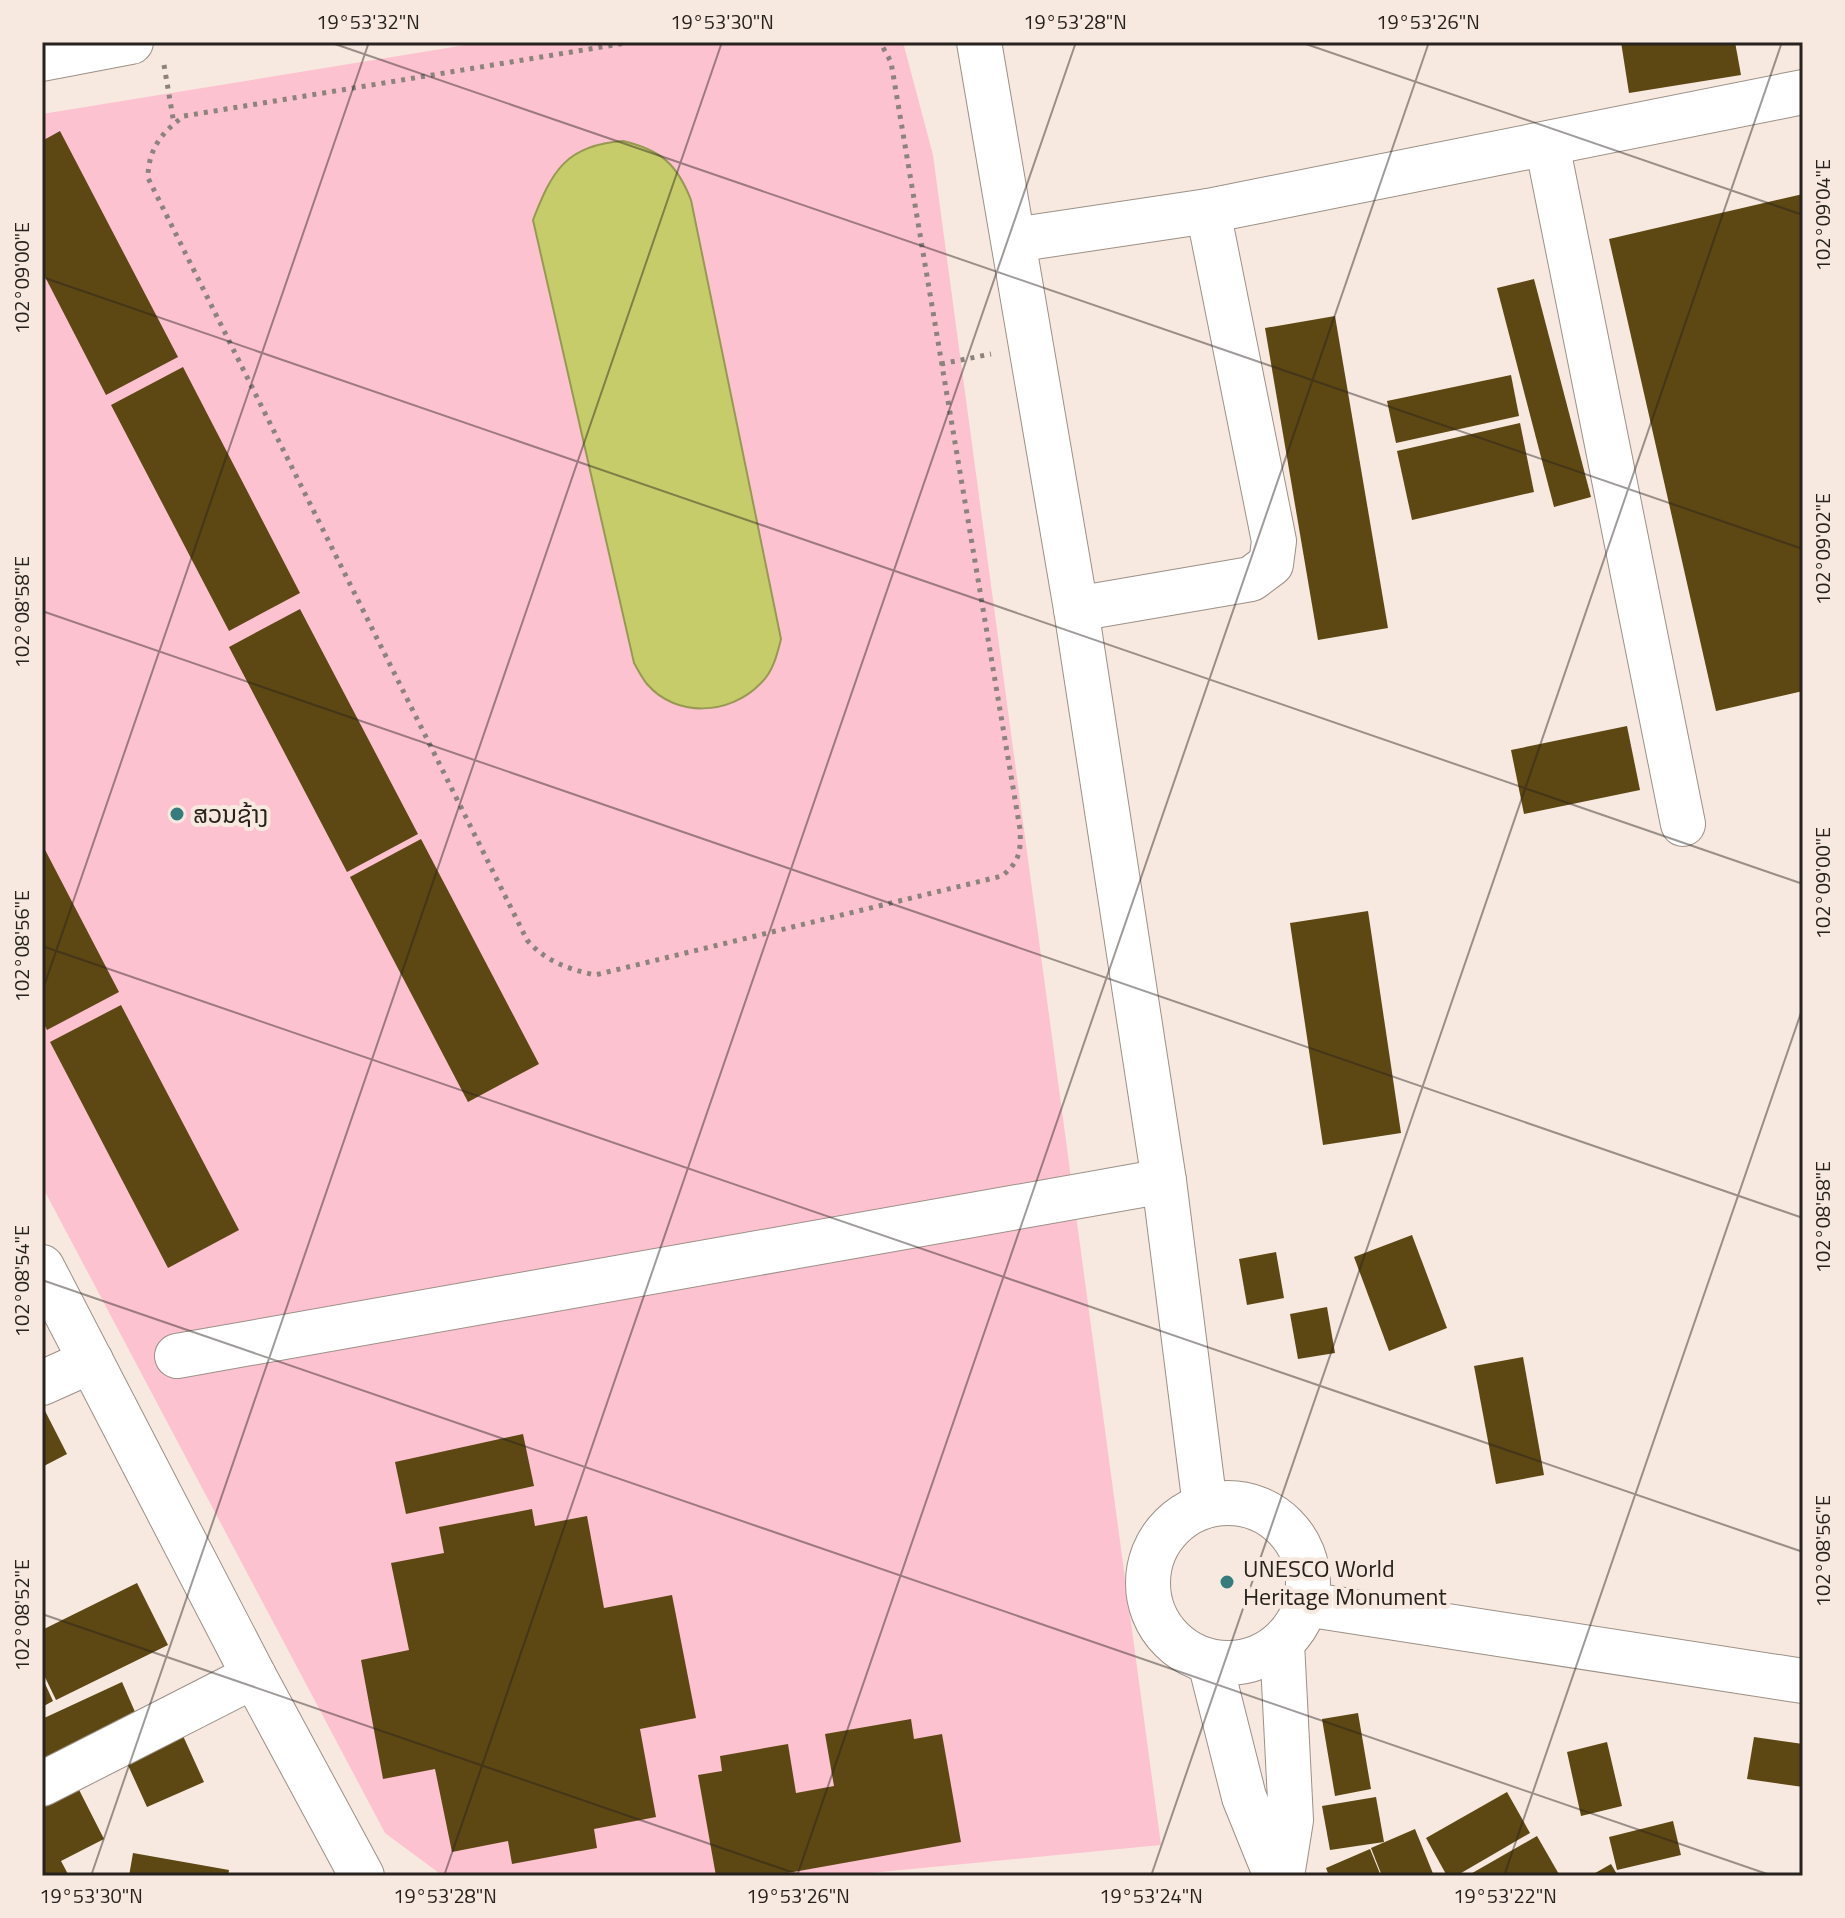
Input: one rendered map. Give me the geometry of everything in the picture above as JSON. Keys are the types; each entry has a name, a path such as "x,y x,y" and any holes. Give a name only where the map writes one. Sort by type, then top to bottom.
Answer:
{"main road":[{"path":"979,42 1076,609 1164,1181 1205,1506"},
{"path":"42,59 147,49"},
{"path":"1014,240 1208,211 1803,92"},
{"path":"1547,144 1683,824"},
{"path":"1076,609 1251,579 1271,564 1274,541 1208,211"},
{"path":"177,1356 1164,1181"},
{"path":"42,1267 254,1676 362,1876"},
{"path":"42,1383 91,1361"},
{"path":"1221,1503 1251,1506 1279,1521 1298,1544 1304,1559 1308,1589 1305,1604 1292,1632 1282,1643 1255,1659 1225,1664 1210,1662 1181,1649 1159,1625 1148,1594 1151,1562 1166,1533 1191,1512 1221,1503"},
{"path":"1305,1604 1803,1681"},
{"path":"1282,1643 1291,1820 1282,1876"},
{"path":"1210,1662 1244,1797 1276,1876"},
{"path":"42,1784 254,1676"}],"path":[{"path":"632,42 184,116 152,149 148,178 527,940 537,952 572,970 595,975 1002,876 1015,865 1020,847 1020,829 891,62 880,42"},
{"path":"147,49 174,124"},
{"path":"941,364 1032,347"}],"shaded area":[{"path":"484,42 903,42 933,155 1161,1845 839,1876 443,1876 385,1833 42,1186 42,114"},
{"path":"623,141 648,149 666,160 680,177 691,200 781,639 774,663 764,679 748,694 719,707 688,707 673,703 647,684 634,663 533,220 555,175 574,155 588,148"}],"building":[{"path":"1621,42 1735,42 1741,75 1629,93"},
{"path":"60,131 178,357 106,395 42,271 42,141"},
{"path":"1803,194 1803,691 1716,711 1609,239"},
{"path":"1534,279 1591,497 1554,507 1497,288"},
{"path":"1335,316 1388,628 1318,640 1265,328"},
{"path":"183,367 300,593 229,631 111,405"},
{"path":"1511,375 1519,416 1396,443 1387,401"},
{"path":"1520,423 1534,492 1412,520 1397,451"},
{"path":"300,609 418,834 347,872 229,647"},
{"path":"1627,726 1640,790 1524,814 1511,750"},
{"path":"421,839 539,1064 468,1102 350,877"},
{"path":"42,844 119,992 47,1030 42,1020"},
{"path":"1368,911 1401,1133 1323,1145 1290,923"},
{"path":"121,1005 239,1230 168,1268 50,1042"},
{"path":"1412,1235 1447,1328 1389,1351 1354,1257"},
{"path":"1276,1252 1284,1298 1247,1305 1239,1259"},
{"path":"1327,1307 1335,1353 1298,1359 1290,1314"},
{"path":"1523,1357 1544,1475 1496,1484 1474,1366"},
{"path":"42,1405 67,1454 42,1467"},
{"path":"523,1434 534,1486 406,1514 395,1462"},
{"path":"532,1509 535,1526 587,1516 604,1608 672,1595 696,1718 640,1729 656,1817 594,1829 597,1848 512,1864 508,1841 452,1852 435,1769 383,1779 361,1660 409,1650 391,1563 444,1553 439,1527"},
{"path":"137,1583 168,1645 56,1700 42,1671 42,1630"},
{"path":"42,1677 53,1701 42,1707"},
{"path":"122,1682 142,1728 42,1773 42,1719"},
{"path":"1358,1713 1371,1789 1335,1796 1322,1719"},
{"path":"911,1719 914,1739 942,1734 961,1842 771,1876 716,1876 698,1775 722,1771 720,1756 788,1744 796,1793 834,1786 825,1734"},
{"path":"179,1727 204,1782 147,1807 122,1752"},
{"path":"1754,1737 1803,1744 1803,1787 1747,1779"},
{"path":"1607,1742 1622,1806 1581,1816 1567,1752"},
{"path":"72,1776 104,1839 61,1861 69,1876 42,1876 42,1792"},
{"path":"1507,1792 1530,1833 1456,1876 1447,1876 1426,1838"},
{"path":"1376,1797 1384,1842 1330,1850 1322,1806"},
{"path":"1673,1821 1681,1855 1617,1870 1609,1837"},
{"path":"1415,1829 1434,1876 1382,1876 1371,1848"},
{"path":"1537,1836 1560,1876 1467,1876"},
{"path":"1370,1849 1381,1876 1329,1876 1326,1868"},
{"path":"133,1853 229,1870 228,1876 129,1876"},
{"path":"1611,1864 1618,1876 1590,1876"}],"place":[{"name":"ສວນຊ້າງ","path":"177,814"},
{"name":"UNESCO World Heritage Monument","path":"1227,1582"}]}
